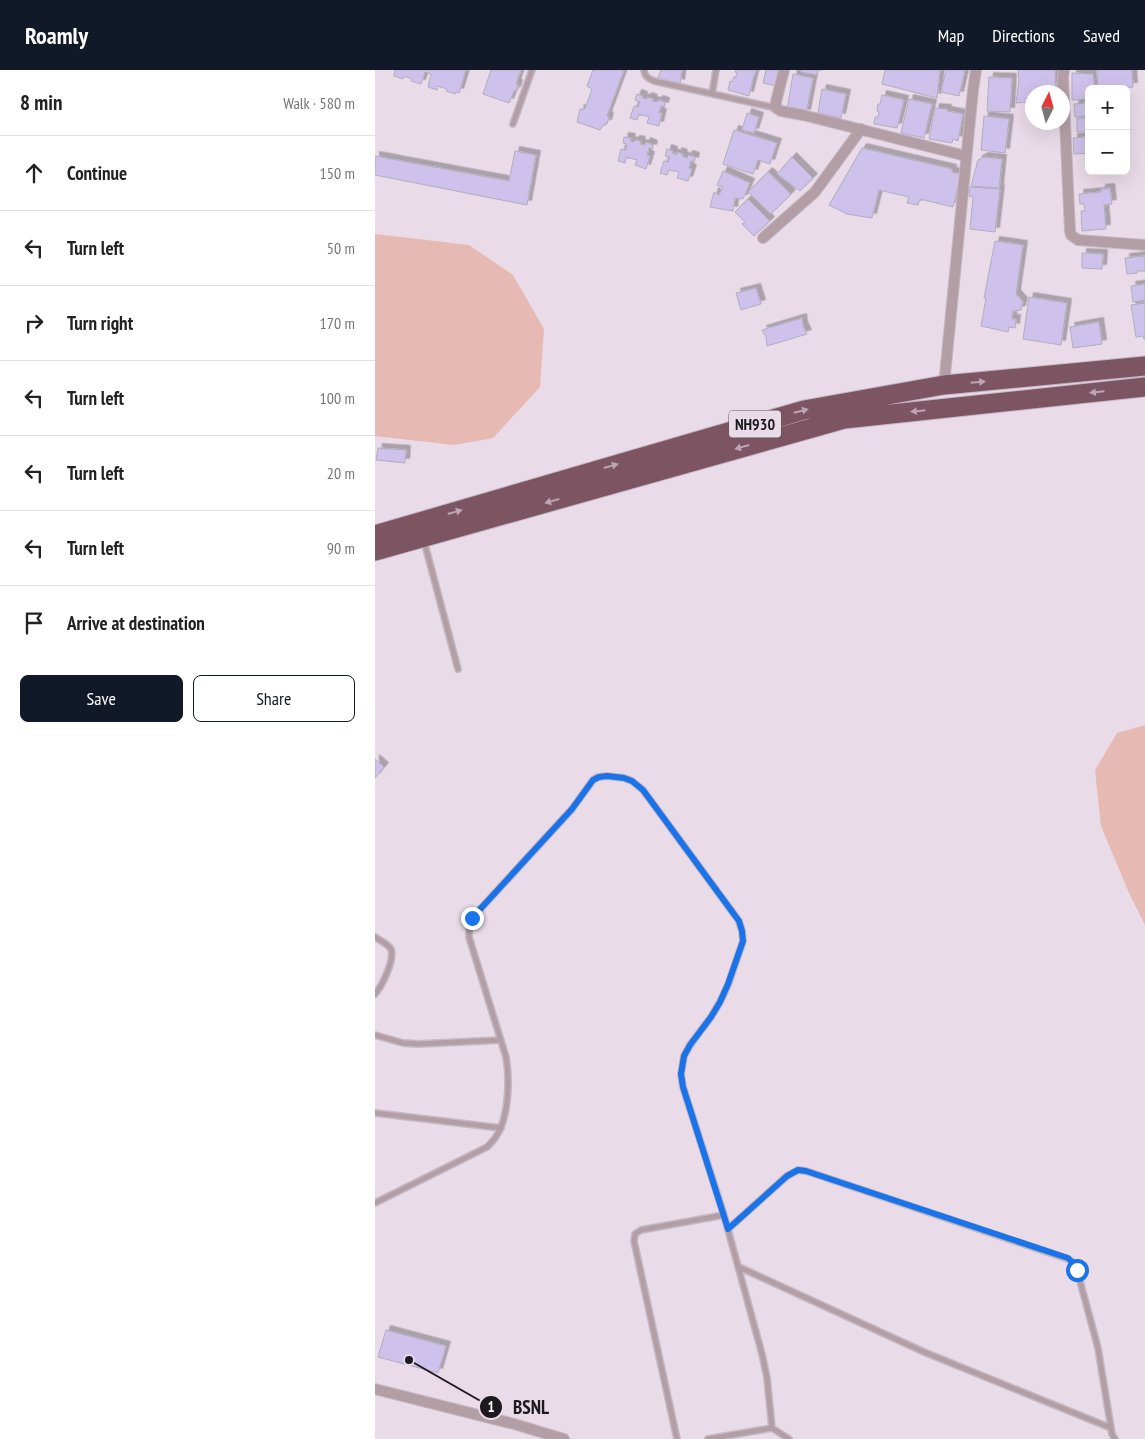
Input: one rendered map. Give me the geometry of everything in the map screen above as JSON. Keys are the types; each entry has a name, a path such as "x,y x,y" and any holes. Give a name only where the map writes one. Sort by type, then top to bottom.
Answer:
{"highway":[{"name":"NH930","path":"375,550 420,530 804,410 944,385 1145,366"},
{"name":"NH930","path":"375,535 420,530 845,420 1145,387"}],"street":[{"path":"784,70 776,102 776,108 781,111 966,156"},
{"path":"944,385 976,70"},
{"path":"1064,70 1071,235 1078,240 1145,245"},
{"path":"763,238 815,192 861,129"},
{"path":"375,1389 514,1424 564,1439"}],"lane":[{"path":"513,124 532,70"},
{"path":"644,70 645,75 654,82 776,108"},
{"path":"713,94 716,70"},
{"path":"420,530 459,669"},
{"path":"375,1203 487,1146 495,1139 501,1128 509,1088 508,1064 469,937 472,918 572,809 593,780 607,776 632,781 643,790 739,921 742,931 743,941 728,984 711,1017 684,1056 681,1074 683,1087 724,1215 762,1354 767,1378 772,1428"},
{"path":"375,937 389,947 391,952 389,970 382,985 375,994"},
{"path":"375,1035 397,1042 418,1044 501,1040"},
{"path":"375,1113 501,1128"},
{"path":"728,1229 787,1176 798,1170 806,1171 1068,1258 1077,1270 1098,1348 1112,1434 1115,1439"},
{"path":"677,1439 634,1241 635,1234 641,1230 724,1215"},
{"path":"739,1267 924,1352 1111,1428"},
{"path":"707,1439 772,1428 789,1439"}],"shaded area":[{"path":"375,234 469,245 513,275 544,329 540,387 493,438 454,445 375,436"},
{"path":"1145,725 1145,925 1129,893 1101,826 1095,770 1117,733"}],"building":[{"path":"395,70 466,70 459,93 456,92 455,94 438,86 437,90 428,87 431,74 425,72 421,84 411,81 412,79 404,76 403,79 394,76"},
{"path":"491,70 521,70 516,84 518,84 516,91 514,91 509,103 483,94"},
{"path":"593,70 624,70 607,116 609,117 607,124 604,124 600,130 577,122 580,109 585,109 592,89 587,86"},
{"path":"661,70 682,70 680,84 658,78"},
{"path":"736,70 756,70 749,96 728,90 730,81 732,82 734,77 736,77"},
{"path":"766,70 780,70 777,86 763,83"},
{"path":"801,70 818,70 817,75 801,72"},
{"path":"885,70 940,70 937,98 882,84"},
{"path":"946,70 965,70 959,96 941,92"},
{"path":"1018,70 1055,70 1056,85 1025,85 1025,102 1016,103 1019,80"},
{"path":"1097,70 1132,70 1133,87 1130,87 1130,85 1098,85"},
{"path":"1072,73 1093,74 1094,85 1085,85 1085,99 1072,100"},
{"path":"793,74 813,78 806,114 787,110"},
{"path":"989,77 1012,78 1010,112 987,111"},
{"path":"822,89 846,94 841,118 818,113"},
{"path":"637,94 643,96 642,98 653,99 652,101 665,102 664,107 661,106 659,113 662,113 659,126 647,123 649,117 639,114 637,120 630,118 634,106 638,107 640,102 635,100"},
{"path":"882,95 904,100 897,128 874,124 875,117 878,117 878,104 880,104"},
{"path":"909,99 932,104 924,138 901,133"},
{"path":"1085,103 1085,116 1075,117 1074,104"},
{"path":"935,108 947,109 947,111 963,114 958,141 953,139 952,143 929,139"},
{"path":"747,113 759,117 754,133 742,130"},
{"path":"984,116 1009,119 1005,153 981,150"},
{"path":"1077,118 1085,118 1085,132 1077,132"},
{"path":"734,130 777,143 770,164 758,160 753,174 723,164"},
{"path":"624,137 631,138 630,141 634,142 635,140 641,141 640,144 645,145 646,142 653,145 652,149 649,148 647,155 650,156 646,169 635,165 637,160 626,157 625,163 618,161 621,149 626,150 627,144 623,143"},
{"path":"1085,137 1085,153 1074,154 1073,138"},
{"path":"862,148 952,169 952,172 961,174 953,207 920,199 918,205 907,203 909,197 879,190 872,218 847,214 829,205"},
{"path":"667,149 677,155 677,152 683,154 682,156 687,158 688,155 695,157 694,162 691,161 689,168 692,169 688,181 677,178 679,172 669,170 667,175 660,173 664,161 668,162 670,157 665,156"},
{"path":"515,151 536,155 527,205 375,175 375,156 509,181"},
{"path":"792,157 813,178 800,191 777,174"},
{"path":"984,157 1002,159 999,188 971,186 978,160"},
{"path":"723,171 750,183 743,199 735,198 733,211 710,207 714,192 719,195 723,187 717,185"},
{"path":"768,172 791,194 771,214 748,192"},
{"path":"970,187 1000,189 995,232 970,229 973,197 969,196"},
{"path":"1110,188 1112,204 1104,205 1106,229 1082,231 1081,211 1085,211 1084,204 1080,204 1079,194 1101,192 1101,189"},
{"path":"748,199 770,221 754,236 742,224 745,222 735,212"},
{"path":"995,241 1023,245 1016,294 1023,302 1021,310 1013,311 1012,319 1016,319 1015,328 1009,327 1008,332 981,326 986,298 984,298"},
{"path":"1082,253 1103,254 1102,269 1082,268"},
{"path":"1145,256 1145,271 1127,274 1125,258"},
{"path":"1145,284 1145,300 1133,302 1131,286"},
{"path":"756,288 761,304 741,310 736,293"},
{"path":"1029,297 1067,303 1061,345 1023,339"},
{"path":"1145,303 1144,339 1143,336 1136,337 1131,305"},
{"path":"802,318 807,334 767,346 766,337 762,330"},
{"path":"1099,322 1102,344 1073,348 1070,327"},
{"path":"378,448 406,450 405,463 376,460"},
{"path":"375,759 384,767 375,778"},
{"path":"386,1330 446,1346 438,1373 378,1357"}],"place":[{"name":"BSNL","path":"409,1360"}],"route":[{"path":"472,918 572,809 593,780 607,776 632,781 643,790 739,921 742,931 743,941 728,984 711,1017 684,1056 681,1074 683,1087 728,1229 787,1176 798,1170 806,1171 1068,1258 1077,1270"}]}
